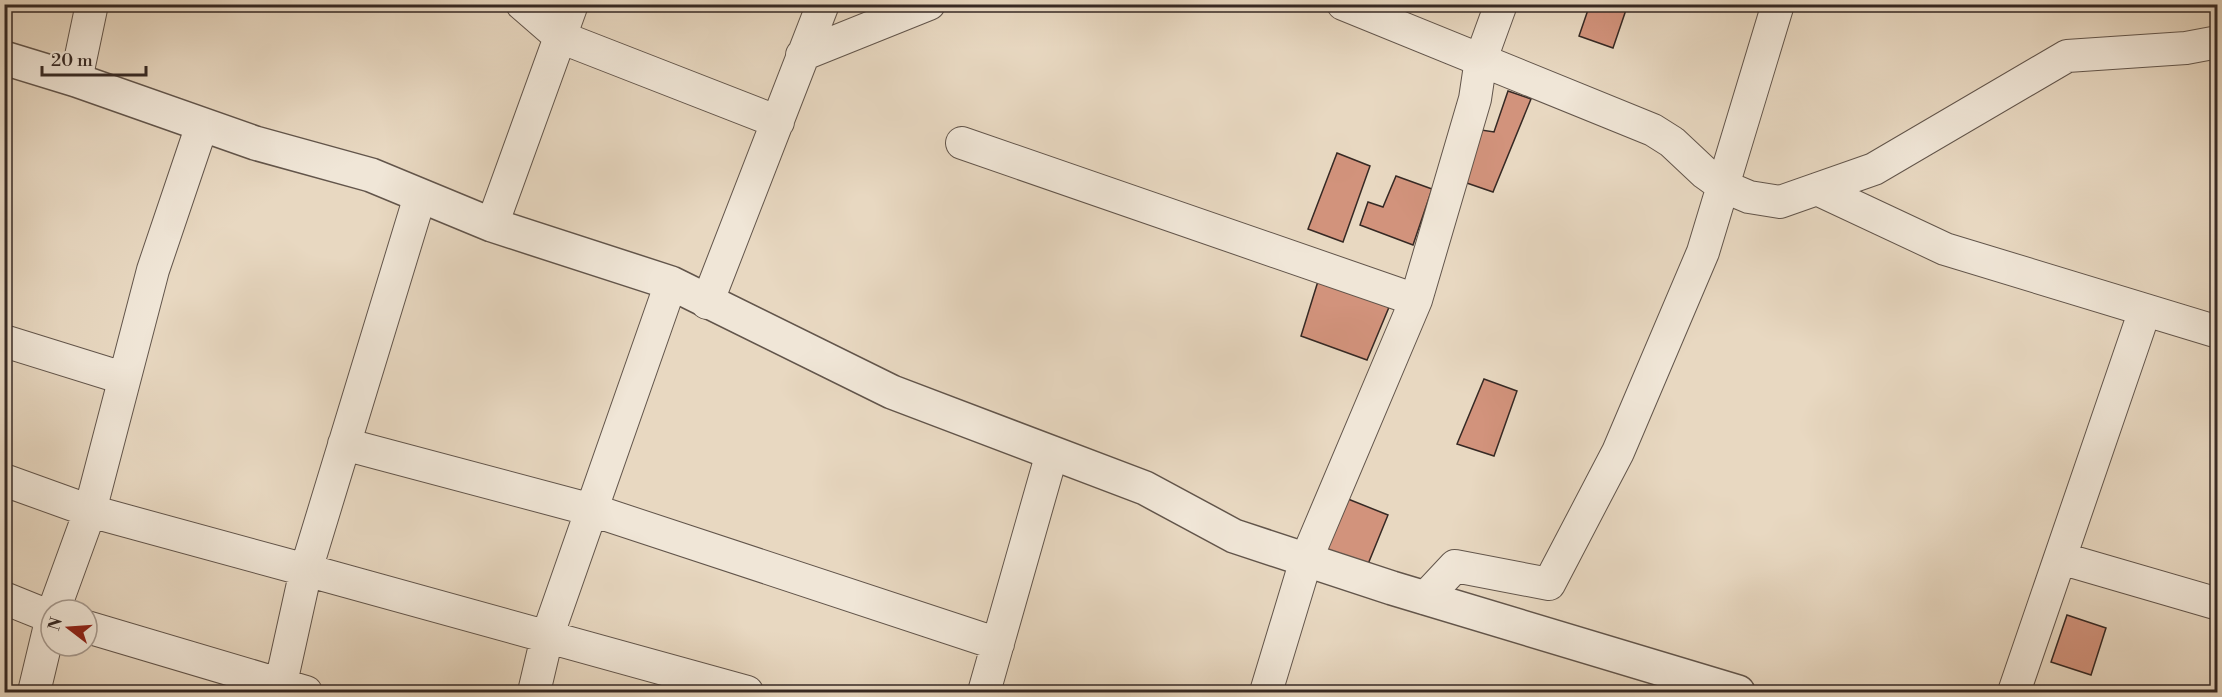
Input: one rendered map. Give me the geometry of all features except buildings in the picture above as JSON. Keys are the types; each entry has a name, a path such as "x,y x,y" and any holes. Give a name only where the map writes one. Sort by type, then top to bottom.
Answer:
{"street":[{"path":"76,80 92,4"},
{"path":"522,4 560,37 778,122"},
{"path":"492,225 572,4"},
{"path":"707,303 823,4"},
{"path":"802,55 929,4"},
{"path":"1343,4 1653,130 1672,142 1705,173 1723,186 1749,197 1780,202 1874,169 2067,56 2186,48 2217,42"},
{"path":"1266,693 1306,560 1416,300 1475,99 1481,59 1501,4"},
{"path":"1425,598 1455,566 1549,584 1618,452 1703,252 1778,4"},
{"path":"4,58 76,80 255,143 371,175 492,225 671,283 707,303 892,392 1145,488 1234,537 1700,687 1738,693"},
{"path":"58,598 90,511 153,270 202,124"},
{"path":"962,142 1416,300"},
{"path":"1817,189 1944,249 2217,332"},
{"path":"99,631 289,690 306,570 420,196"},
{"path":"534,693 547,637 671,283"},
{"path":"2014,693 2145,310"},
{"path":"4,341 123,378"},
{"path":"344,444 592,510 998,644"},
{"path":"984,693 1053,453"},
{"path":"4,480 90,511 747,693"},
{"path":"2060,558 2217,604"},
{"path":"4,598 39,614"},
{"path":"34,693 42,658"}]}
